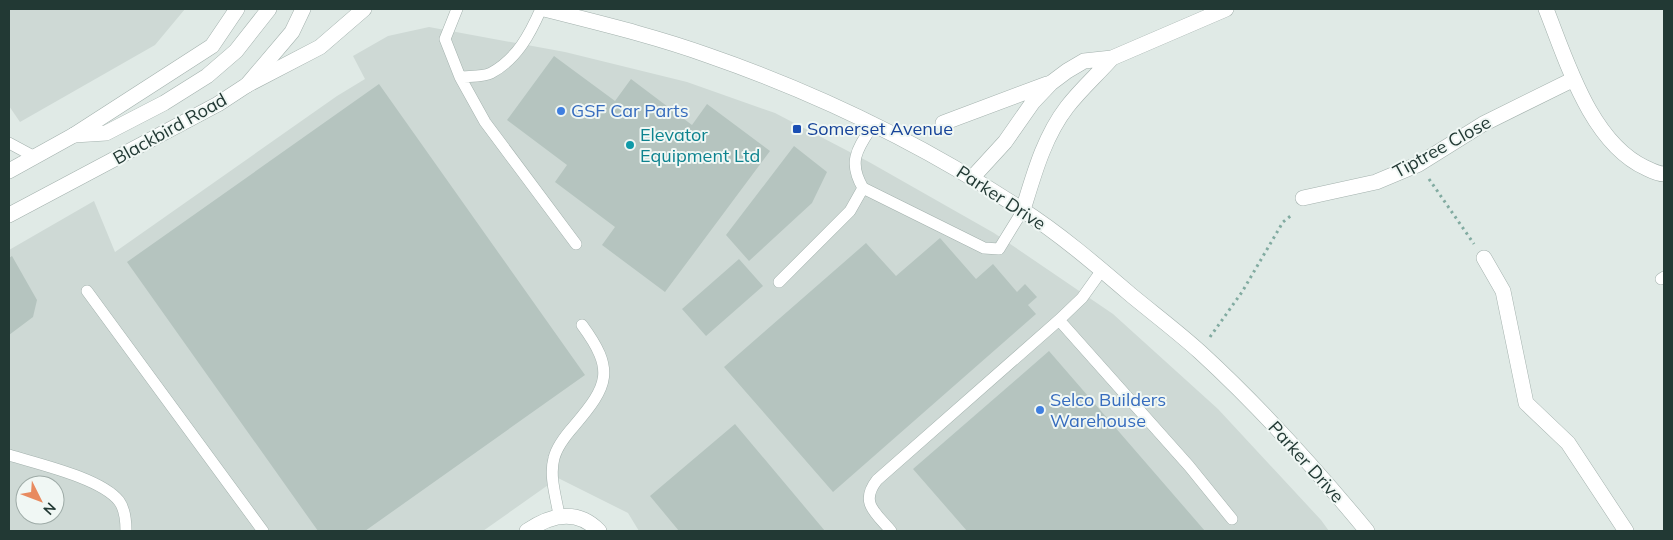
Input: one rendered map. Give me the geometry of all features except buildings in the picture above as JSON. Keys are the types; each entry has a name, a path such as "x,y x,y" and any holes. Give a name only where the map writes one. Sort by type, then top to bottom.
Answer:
{"street":[{"name":"Blackbird Road","path":"9,171 74,135 212,46 237,9"},
{"name":"Blackbird Road","path":"74,135 106,133 164,103 207,76 236,51 269,9"},
{"name":"Blackbird Road","path":"9,216 218,104 247,85 292,32 303,9"},
{"path":"247,85 320,47 364,9"},
{"name":"Parker Drive","path":"542,9 624,30 706,55 772,79 873,124 972,178 1023,210 1102,270 1199,352 1253,403 1315,468 1367,531"},
{"path":"972,178 1004,142 1033,102 1051,83 1084,61 1112,58 1226,9"},
{"path":"1546,9 1574,78 1605,135 1619,151 1637,164 1664,174"},
{"path":"1023,210 1038,161 1052,131 1082,88 1112,58"},
{"name":"Tiptree Close","path":"1304,198 1376,182 1419,164 1483,124 1574,78"},
{"path":"943,122 1051,83"},
{"path":"1484,258 1503,291 1526,403 1568,442 1626,531"},
{"path":"527,531 540,522 559,515 578,517 599,531"}],"lane":[{"path":"458,9 445,39 460,77 485,122 576,244"},
{"path":"460,77 490,74 518,51 542,9"},
{"path":"873,124 859,146 854,161 855,175 863,188 984,248 999,249 1023,210"},
{"path":"9,143 35,157"},
{"path":"779,282 850,211 863,188"},
{"path":"891,531 870,507 870,489 877,480 1059,320 1082,298 1102,270"},
{"path":"86,291 262,531"},
{"path":"1059,320 1189,466 1232,519"},
{"path":"559,515 551,471 554,456 565,436 594,403 605,378 597,345 582,325"},
{"path":"9,455 94,483 109,490 121,503 126,531"}],"path":[{"path":"1419,164 1484,258"},
{"path":"1199,352 1242,292 1283,222 1300,208 1304,198"}],"shaded area":[{"path":"9,9 185,9 155,45 20,122 9,106"},
{"path":"429,27 565,52 687,82 775,113 869,162 994,233 1113,314 1218,409 1329,531 639,531 628,513 558,478 483,531 9,531 9,250 94,201 115,252 337,96 365,79 353,56 388,36"}],"place":[{"name":"GSF Car Parts","path":"561,111"},
{"name":"Somerset Avenue","path":"797,129"},
{"name":"Elevator Equipment Ltd","path":"630,145"},
{"name":"Selco Builders Warehouse","path":"1040,410"}]}
